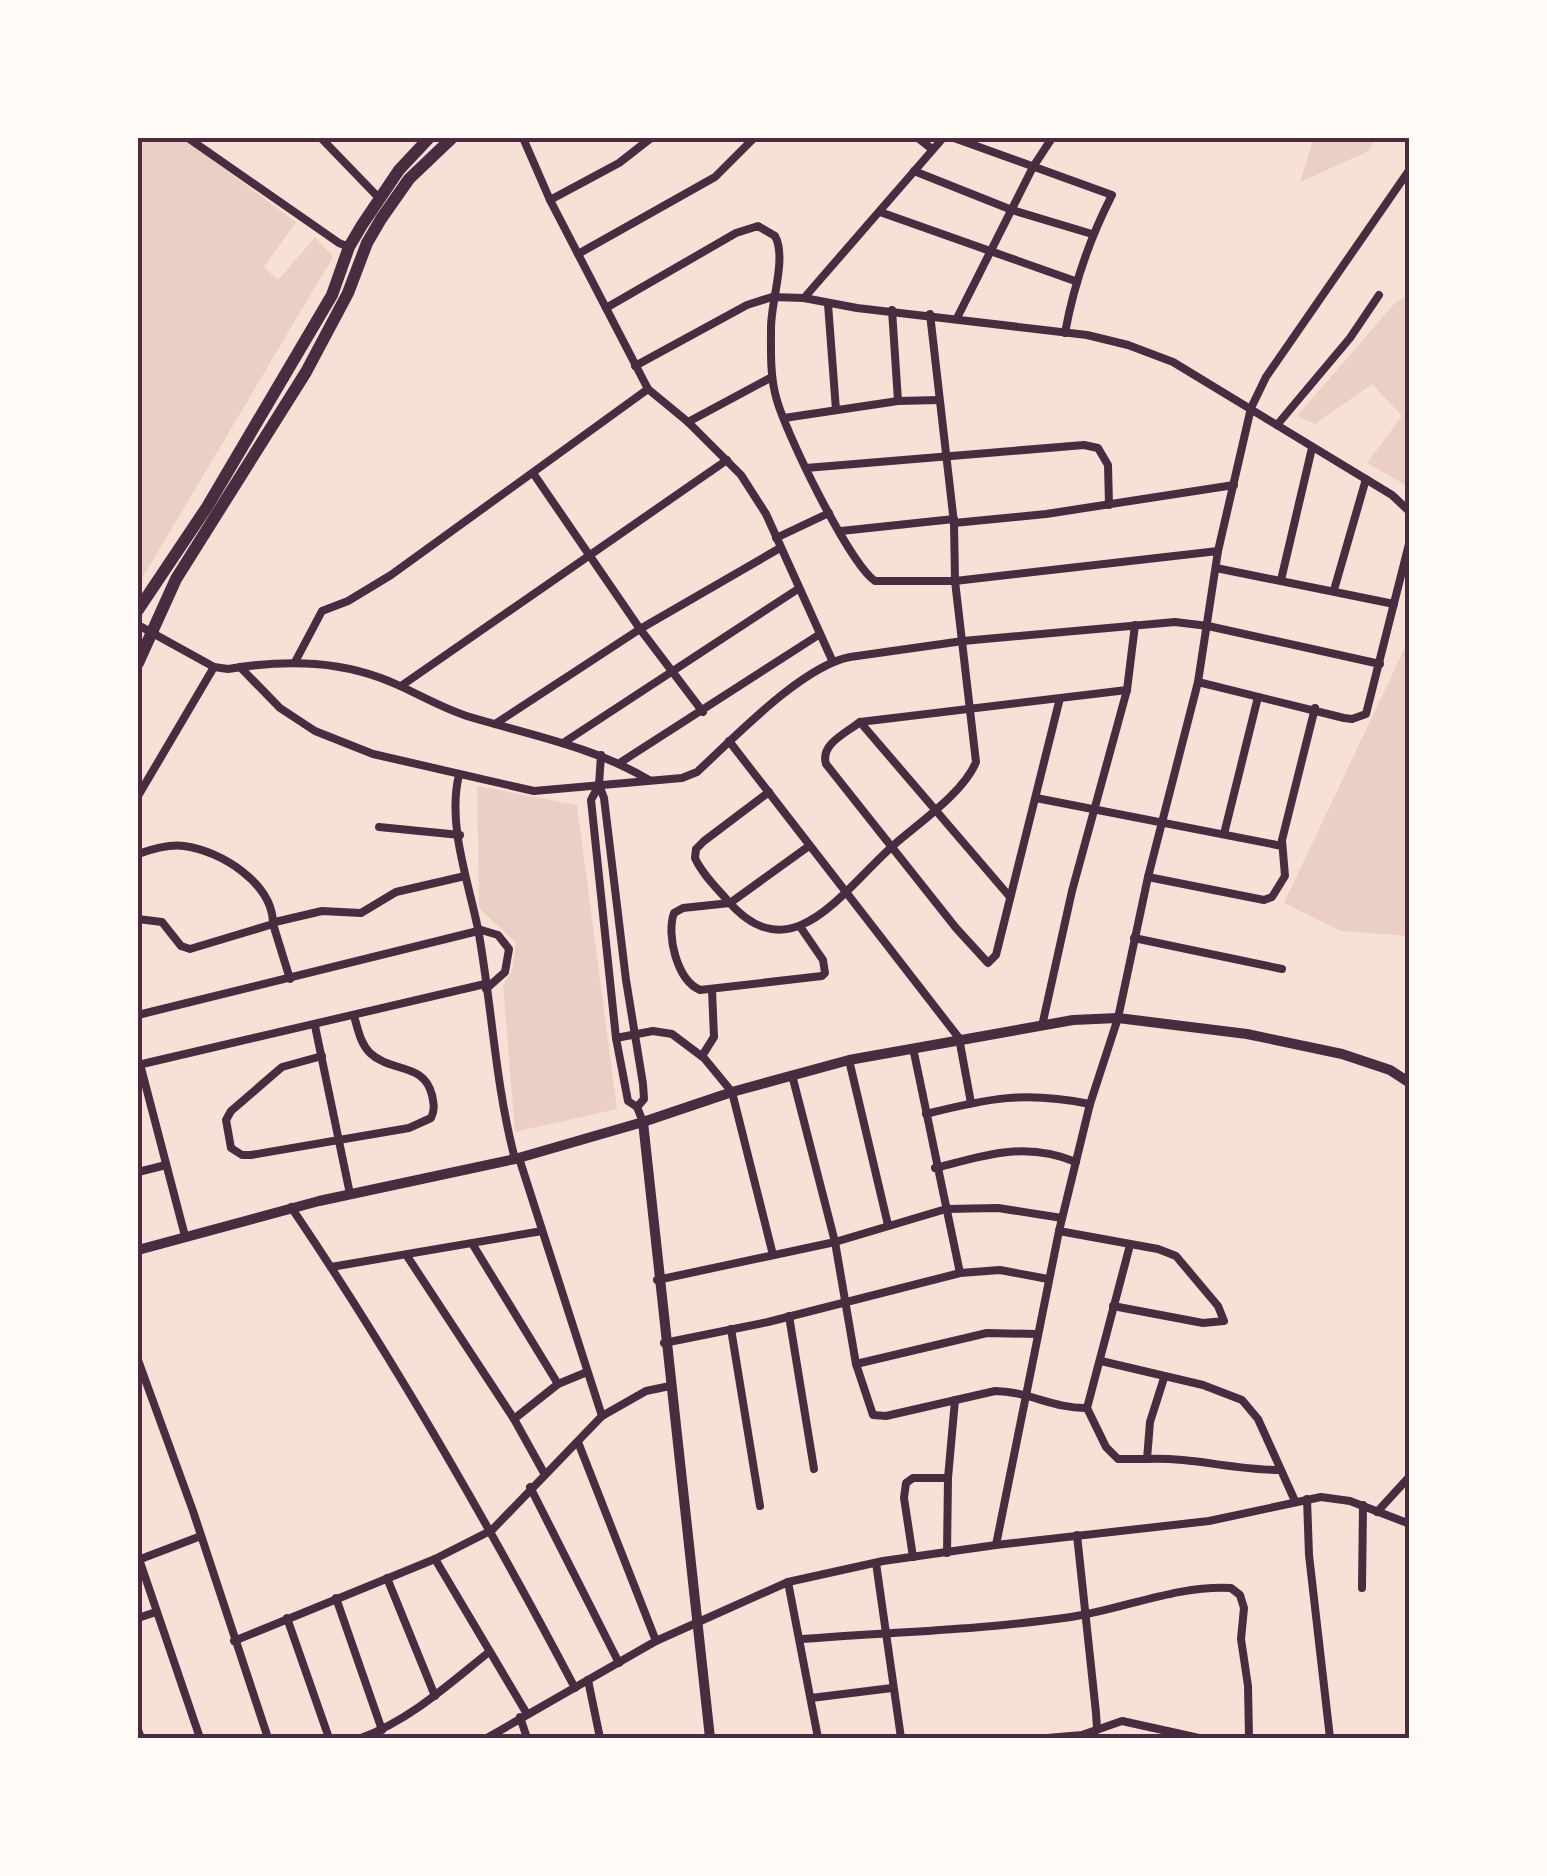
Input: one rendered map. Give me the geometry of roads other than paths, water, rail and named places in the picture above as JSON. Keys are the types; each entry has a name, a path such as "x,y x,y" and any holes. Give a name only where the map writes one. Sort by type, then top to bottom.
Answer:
{"main road":[{"path":"138,610 207,507 332,296 350,247 379,198 428,138"},
{"path":"138,663 176,580 306,372 348,294 367,243 381,219 409,179 452,138"}],"street":[{"path":"188,138 350,247"},
{"path":"320,138 379,198"},
{"path":"523,138 550,200 648,389 727,460 753,492 832,660"},
{"path":"550,200 619,163 650,138"},
{"path":"578,254 715,176 754,138"},
{"path":"918,138 932,149"},
{"path":"804,298 943,138"},
{"path":"954,138 1112,195 1074,280 1065,332"},
{"path":"957,318 1033,167 1052,138"},
{"path":"996,1545 1058,1231 1090,1104 1118,1018 1148,877 1198,682 1218,551 1251,408 1266,377 1410,169"},
{"path":"914,171 1012,210 1092,234"},
{"path":"880,212 1074,280"},
{"path":"606,308 720,241 758,226 775,236 781,249 772,297 772,377 784,418 806,468 854,560 875,581 955,580 1218,551"},
{"path":"1276,424 1350,338 1379,295"},
{"path":"635,366 748,305 772,297 1065,332 1148,351 1173,362 1366,479 1402,502 1410,512"},
{"path":"828,304 836,410"},
{"path":"892,310 898,401"},
{"path":"769,792 696,849 696,863 752,924 772,932 801,928 934,810 969,776 976,762 930,314"},
{"path":"688,422 772,377"},
{"path":"295,662 322,611 348,601 380,581 648,389"},
{"path":"784,418 898,401 939,400"},
{"path":"806,468 1056,445 1092,446 1106,459 1109,505"},
{"path":"1281,580 1312,448"},
{"path":"400,686 727,460"},
{"path":"533,473 640,629 703,712"},
{"path":"1334,590 1366,479"},
{"path":"841,531 1109,505 1234,485"},
{"path":"494,724 829,513"},
{"path":"1198,682 1352,719 1366,714 1410,540"},
{"path":"1216,568 1394,604"},
{"path":"563,743 798,589"},
{"path":"240,667 280,708 315,731 372,754 534,791 682,778 697,772 729,741 832,660 963,641 1175,622 1380,664"},
{"path":"138,625 214,667 295,662 340,667 400,686 433,704 601,755 650,780"},
{"path":"1042,1026 1067,908 1127,690 1135,625"},
{"path":"620,762 820,634"},
{"path":"138,796 214,667"},
{"path":"1060,698 996,954 992,962 987,962 824,758 826,748 860,722 972,708 1127,690"},
{"path":"1224,834 1258,696"},
{"path":"1148,877 1268,900 1285,876 1282,846 1315,708"},
{"path":"860,722 1010,897"},
{"path":"729,741 959,1038 971,1103"},
{"path":"601,755 599,785 604,798 644,1099 638,1107"},
{"path":"459,775 455,796 465,876 478,930 506,1124 602,1416"},
{"path":"599,785 590,800 616,1038 628,1101 638,1107 642,1122 710,1738"},
{"path":"1036,798 1282,846"},
{"path":"379,827 460,835"},
{"path":"138,854 180,845 244,873 260,888 290,978"},
{"path":"801,928 823,960 822,976 712,990 694,988 685,979 672,938 672,916 683,908 730,903 809,846"},
{"path":"138,919 162,922 182,946 190,949 322,911 361,914 396,892 465,876"},
{"path":"138,1015 478,930 498,935 509,948 505,972 486,986 139,1065 184,1236"},
{"path":"1134,938 1282,969"},
{"path":"702,1056 714,1037 712,990"},
{"path":"322,1056 282,1067 228,1115 229,1142 236,1152 252,1155 340,1140 420,1124 431,1118 435,1110 428,1084 415,1070 384,1062 368,1052 354,1016"},
{"path":"138,1250 291,1208 517,1159 849,1060 1072,1020 1118,1018 1248,1034 1342,1054 1390,1070 1410,1083"},
{"path":"315,1026 350,1194"},
{"path":"616,1038 662,1030 702,1056 732,1092 774,1255"},
{"path":"913,1048 960,1273"},
{"path":"849,1060 888,1225"},
{"path":"792,1075 835,1242 856,1364 870,1409 876,1416 995,1390 1088,1408"},
{"path":"926,1114 1029,1095 1090,1104"},
{"path":"936,1168 1012,1150 1031,1150 1076,1162"},
{"path":"138,1172 166,1165"},
{"path":"291,1208 332,1267 492,1530 575,1688"},
{"path":"658,1280 835,1242 946,1209 998,1208 1062,1218"},
{"path":"332,1267 542,1231"},
{"path":"1058,1231 1169,1252 1183,1262 1218,1306 1224,1321 1203,1323 1113,1306"},
{"path":"473,1245 558,1384"},
{"path":"1130,1245 1088,1408 1106,1447 1118,1459 1172,1458 1238,1469 1279,1470"},
{"path":"407,1256 514,1419 544,1473"},
{"path":"664,1342 846,1303 960,1273 1000,1270 1048,1279"},
{"path":"789,1316 814,1469"},
{"path":"730,1329 760,1506"},
{"path":"856,1364 986,1333 1036,1334"},
{"path":"138,1360 268,1738"},
{"path":"1101,1361 1203,1385 1242,1400 1258,1419 1295,1501"},
{"path":"514,1419 558,1384 587,1372"},
{"path":"1147,1459 1150,1422 1164,1378"},
{"path":"234,1640 435,1558 492,1530 507,1518 530,1486 602,1416 646,1390 670,1386"},
{"path":"946,1553 955,1400"},
{"path":"578,1442 656,1641"},
{"path":"1377,1512 1410,1476"},
{"path":"913,1557 904,1498 906,1483 912,1478 948,1478"},
{"path":"530,1486 620,1663"},
{"path":"487,1738 656,1641 788,1582 913,1557 1209,1521 1307,1499 1337,1498 1362,1504 1410,1524"},
{"path":"1307,1499 1309,1555 1330,1738"},
{"path":"1362,1504 1362,1588"},
{"path":"1077,1535 1096,1730 1090,1738"},
{"path":"200,1738 138,1559 201,1536"},
{"path":"435,1558 523,1716 527,1738"},
{"path":"876,1563 900,1738"},
{"path":"387,1578 435,1696"},
{"path":"788,1582 818,1738"},
{"path":"802,1639 972,1629 1085,1614 1218,1588 1236,1590 1244,1608 1241,1638 1248,1686 1249,1738"},
{"path":"336,1598 382,1730"},
{"path":"138,1618 156,1612"},
{"path":"287,1618 329,1738"},
{"path":"361,1738 382,1730 435,1696 489,1652"},
{"path":"588,1680 600,1738"},
{"path":"811,1698 892,1688"},
{"path":"1046,1738 1078,1736 1122,1720 1198,1738"},
{"path":"138,1730 141,1738"}]}
